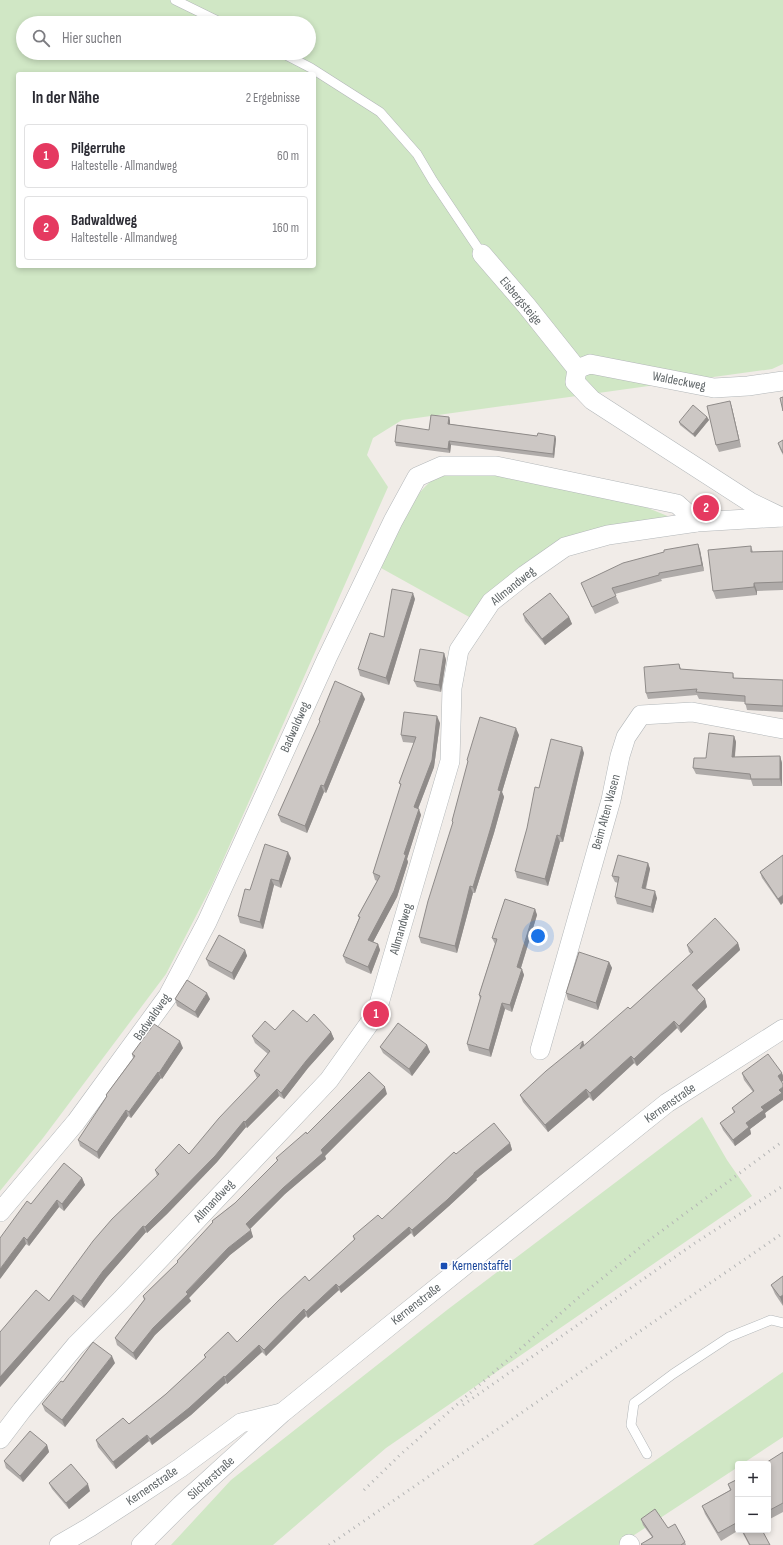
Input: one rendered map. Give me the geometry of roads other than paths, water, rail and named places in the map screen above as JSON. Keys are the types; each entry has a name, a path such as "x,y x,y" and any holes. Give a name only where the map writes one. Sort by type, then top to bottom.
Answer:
{"street":[{"name":"Eisbergsteige","path":"482,254 576,369 575,382 592,400 750,502 783,518"},
{"name":"Waldeckweg","path":"576,369 590,364 714,388 748,386 783,381"},
{"name":"Badwaldweg","path":"0,1212 76,1122 168,996 207,922 327,658 394,521 417,478 442,466 496,466 677,504 697,522"},
{"name":"Allmandweg","path":"0,1439 76,1345 121,1300 329,1080 376,1014 450,761 452,688 459,650 491,602 525,575 565,548 608,535 697,522 783,518"},
{"name":"Beim Alten Wasen","path":"540,1050 611,800 620,756 626,737 641,715 692,712 783,729"},
{"name":"Kernenstraße","path":"59,1545 90,1527 180,1468 241,1423 282,1413 667,1103 783,1029"},
{"name":"Silcherstraße","path":"141,1545 181,1505 282,1413"}],"lane":[{"path":"176,0 208,16"},
{"name":"Eisbergsteige","path":"296,60 311,68 380,112 418,154 433,181 482,254"},
{"path":"647,1454 631,1425 634,1403 673,1374 729,1337 772,1320 783,1323"}],"railway":[{"path":"364,1490 401,1454 578,1298 648,1241 783,1141"},
{"path":"463,1405 695,1243 783,1186"},
{"path":"329,1545 783,1233"}],"place":[{"name":"Badwaldweg","path":"706,508"},
{"name":"Pilgerruhe","path":"376,1014"},
{"name":"Kernenstaffel","path":"444,1266"}]}
